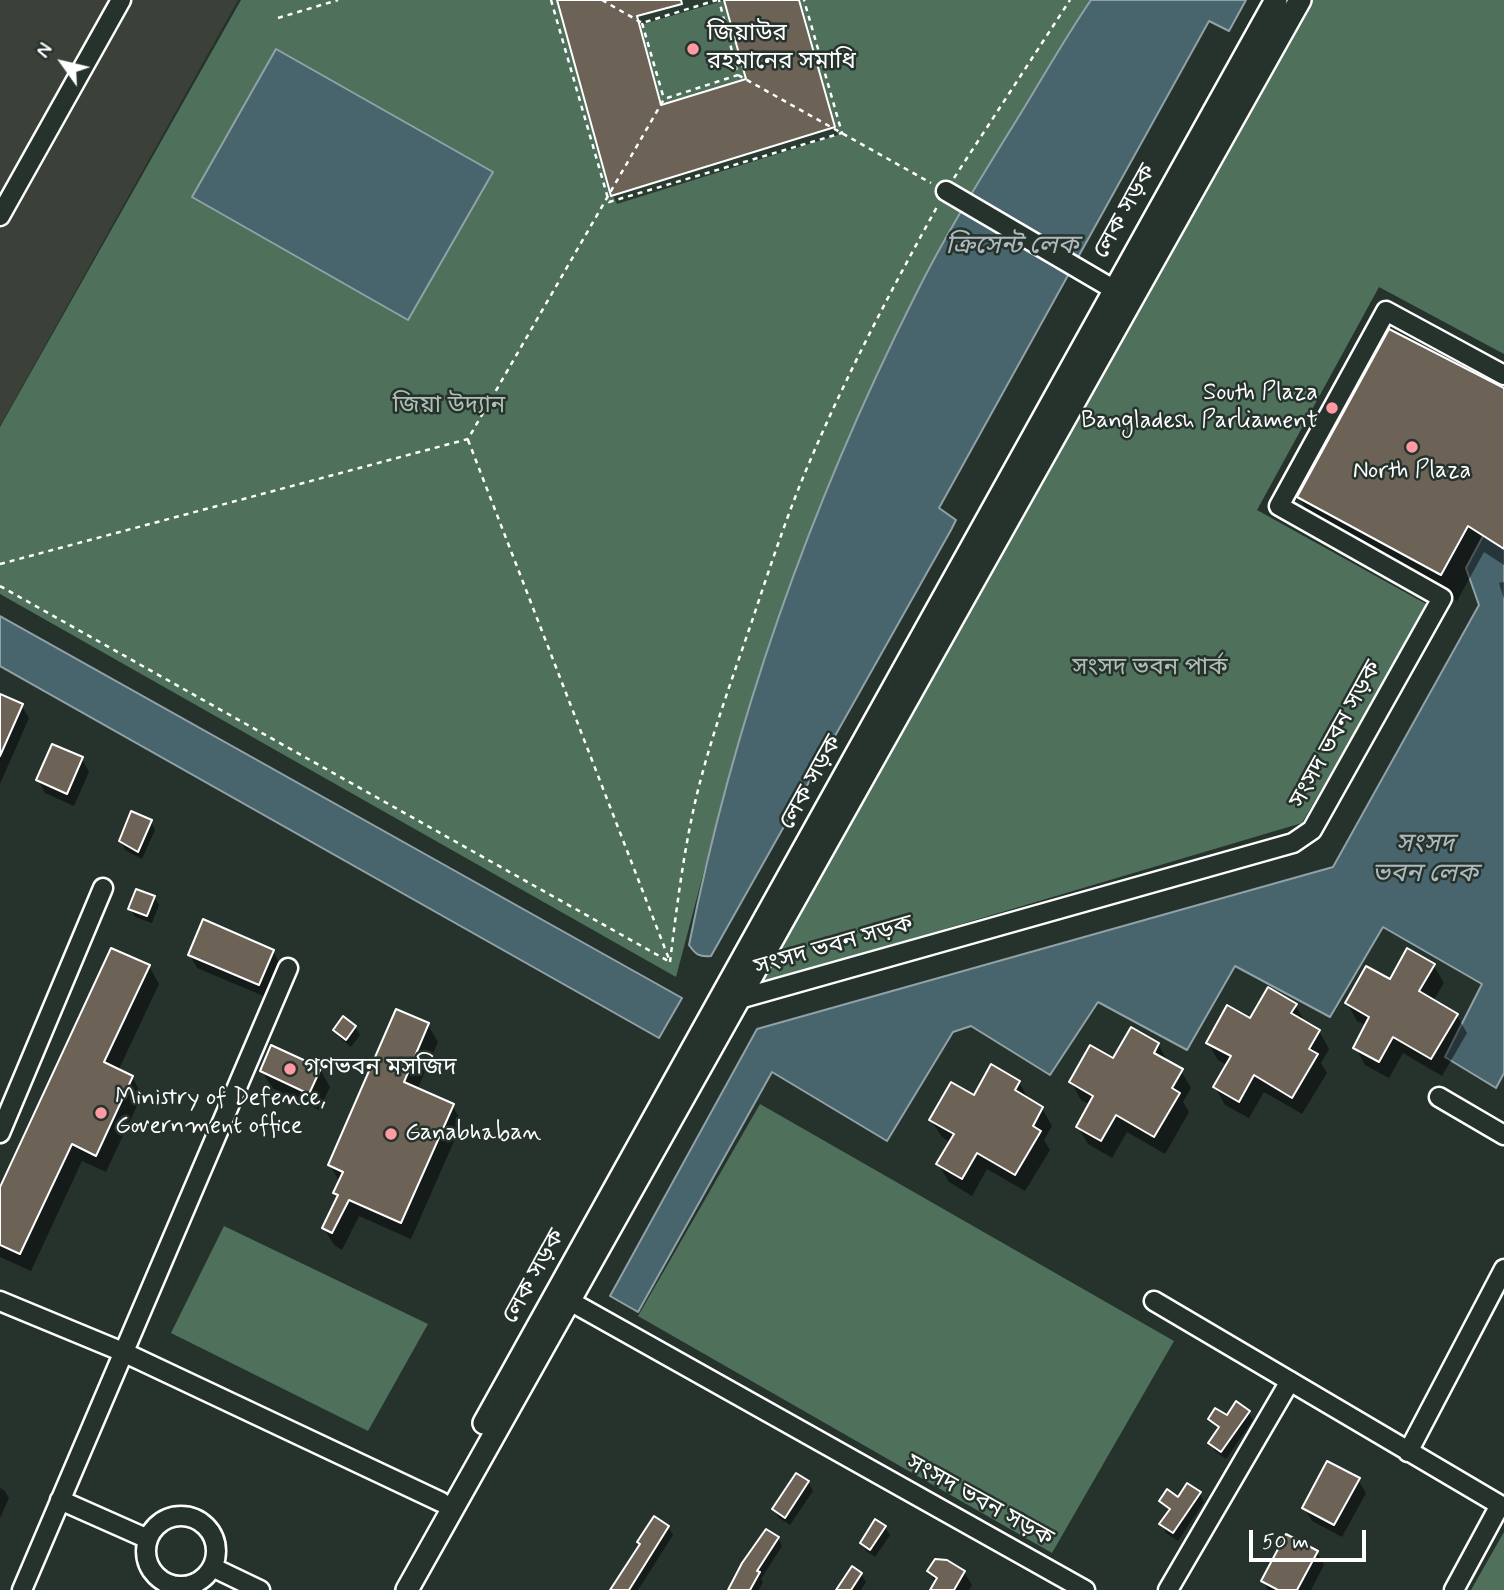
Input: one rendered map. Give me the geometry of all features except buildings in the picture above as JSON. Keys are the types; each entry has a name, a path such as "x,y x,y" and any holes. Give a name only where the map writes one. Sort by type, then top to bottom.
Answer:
{"main road":[{"name":"লেক সড়ক","path":"392,1590 440,1502 563,1297 718,1004 1276,0"},
{"path":"407,1590 563,1297 740,999 1300,0"}],"lane":[{"path":"0,216 121,0"},
{"path":"951,194 1113,289"},
{"name":"সংসদ ভবন সড়ক","path":"718,1004 1293,843 1312,830 1442,597 1279,506 1386,311 1504,375"},
{"path":"0,1133 103,888"},
{"path":"22,1590 288,968"},
{"path":"1439,1097 1504,1135"},
{"path":"1408,1452 1504,1269"},
{"name":"সংসদ ভবন সড়ক","path":"563,1297 1085,1590"},
{"path":"1154,1300 1408,1452 1502,1502 1454,1590"},
{"path":"0,1301 123,1352 440,1502"},
{"path":"1168,1590 1290,1381"},
{"path":"60,1500 148,1539"},
{"path":"172,1517 194,1518 211,1533 216,1555 212,1567 195,1583 171,1585 152,1572 145,1550 148,1539 161,1521 172,1517"},
{"path":"212,1567 260,1590"}],"path":[{"path":"278,18 338,0"},
{"path":"551,0 608,202 842,133"},
{"path":"601,0 642,23 664,99"},
{"path":"642,23 718,0 738,75 951,194"},
{"path":"804,0 842,133"},
{"path":"670,962 680,877 698,790 763,588 802,481 879,314 1070,0"},
{"path":"0,564 468,439 664,99 738,75"},
{"path":"468,439 670,962"},
{"path":"0,586 670,962"}],"shaded area":[{"path":"0,0 238,0 0,426"}],"green space":[{"name":"জিয়া উদ্যান","path":"241,0 1094,0 734,757 676,977 0,594 0,427"},
{"name":"সংসদ ভবন পার্ক","path":"1308,0 1504,0 1504,354 1379,287 1257,510 1428,605 1302,823 756,985"},
{"path":"760,1104 1174,1341 1052,1553 638,1316"},
{"path":"224,1226 428,1324 368,1431 171,1333"},
{"path":"1504,1532 1504,1590 1471,1590"}],"water":[{"name":"ক্রিসেন্ট লেক","path":"1091,0 1246,0 1229,31 1209,21 939,508 956,520 951,530 711,956 698,955 689,945 707,861 753,695 810,532 878,374 940,248"},
{"path":"276,49 493,172 408,320 192,197"},
{"name":"সংসদ ভবন লেক","path":"1504,497 1504,1073 1496,1088 1445,1057 1482,984 1383,927 1330,1017 1235,966 1187,1050 1098,1002 1050,1075 971,1026 953,1032 887,1141 772,1072 638,1312 610,1296 757,1029 1333,867 1479,605 1466,568"},
{"path":"0,616 682,998 659,1038 0,666"}],"place":[{"name":"জিয়াউর রহমানের সমাধি","path":"693,49"},
{"name":"South Plaza Bangladesh Parliament","path":"1332,408"},
{"name":"North Plaza","path":"1412,447"},
{"name":"গণভবন মসজিদ","path":"290,1069"},
{"name":"Ministry of Defence, Government office","path":"101,1113"},
{"name":"Ganabhaban","path":"391,1134"}]}
